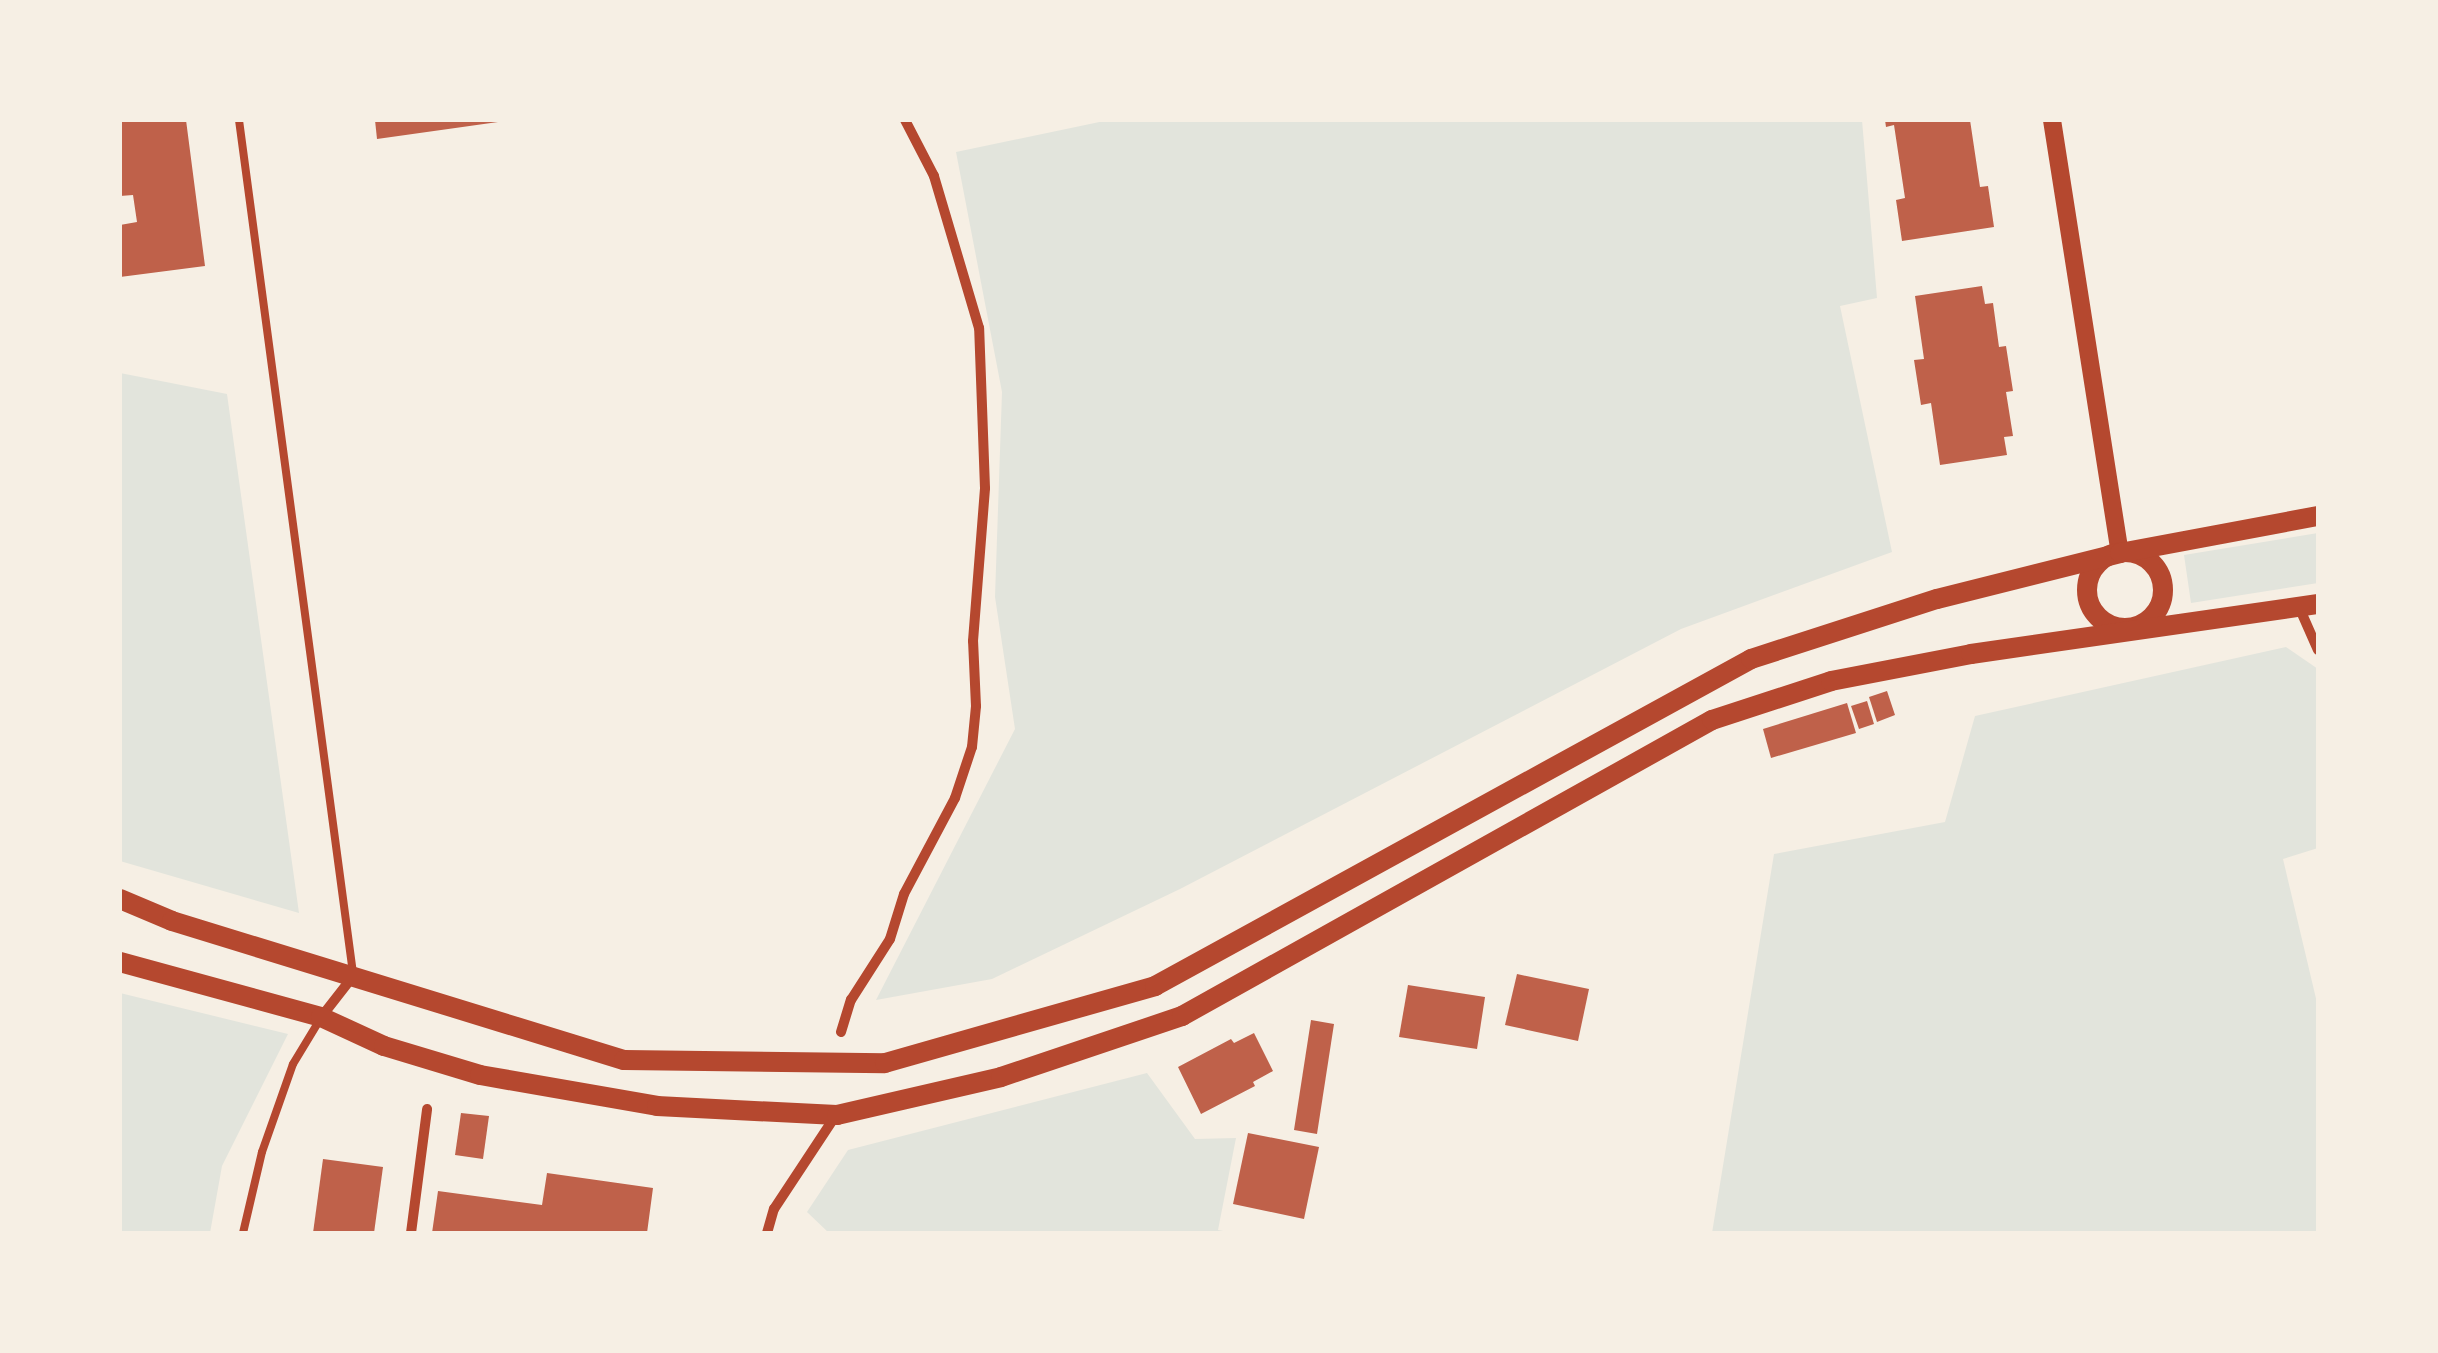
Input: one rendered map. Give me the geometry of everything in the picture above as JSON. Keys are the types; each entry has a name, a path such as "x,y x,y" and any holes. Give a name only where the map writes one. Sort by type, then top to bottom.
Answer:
{"main road":[{"path":"120,899 172,921 624,1060 886,1062 1155,986 1751,658 1937,599 2120,553 2318,516"},
{"path":"2120,553 2144,557 2154,566 2163,588 2156,613 2135,627 2111,626 2092,610 2088,599 2090,574 2098,564 2120,553"},
{"path":"120,962 321,1017 384,1046 480,1075 657,1106 837,1114 1002,1077 1182,1016 1712,720 1831,681 2135,627 2308,606"}],"street":[{"path":"841,1032 851,1000 890,939 904,894 955,798 972,747 976,706 973,641 985,488 979,328 934,176 906,120"},
{"path":"2052,120 2120,553"},
{"path":"2308,606 2318,650"},
{"path":"321,1017 354,975"},
{"path":"411,1233 426,1109"},
{"path":"767,1233 774,1209 837,1114"}],"lane":[{"path":"238,120 354,975"},
{"path":"243,1233 262,1152 293,1064 321,1017"}],"shaded area":[{"path":"1109,120 1862,120 1877,298 1840,306 1892,552 1681,629 1180,889 992,979 876,1000 1015,729 995,597 1002,392 956,152"},
{"path":"120,373 227,394 299,913 120,861"},
{"path":"2318,533 2318,583 2191,603 2184,555"},
{"path":"2286,647 2318,669 2318,848 2283,859 2318,1007 2318,1233 1712,1233 1774,854 1945,822 1975,716"},
{"path":"120,993 288,1034 222,1166 210,1233 120,1233"},
{"path":"1147,1073 1195,1139 1236,1138 1218,1230 1234,1233 829,1233 807,1212 848,1150"}],"building":[{"path":"120,120 186,120 205,266 120,277 120,225 137,222 133,195 120,196"},
{"path":"375,120 497,120 498,122 377,139"},
{"path":"1885,120 1970,120 1980,187 1988,186 1994,227 1902,241 1896,200 1905,198 1894,125 1886,127"},
{"path":"1982,286 1985,304 1993,303 1999,347 2006,346 2013,391 2006,392 2013,436 2004,437 2007,455 1940,465 1931,403 1921,405 1914,360 1924,359 1915,296"},
{"path":"1887,691 1895,715 1877,722 1869,697"},
{"path":"1867,701 1874,724 1859,729 1851,706"},
{"path":"1847,703 1856,733 1771,758 1763,729"},
{"path":"1517,974 1589,989 1578,1041 1505,1025"},
{"path":"1408,985 1485,997 1477,1049 1399,1037"},
{"path":"1311,1020 1334,1024 1317,1134 1294,1130"},
{"path":"1254,1033 1273,1071 1253,1082 1255,1086 1201,1114 1178,1067 1231,1039 1234,1043"},
{"path":"461,1113 489,1116 483,1159 455,1155"},
{"path":"1248,1133 1319,1147 1304,1219 1233,1204"},
{"path":"323,1159 383,1167 374,1233 313,1233"},
{"path":"547,1173 653,1188 647,1233 432,1233 438,1191 542,1205"}]}
